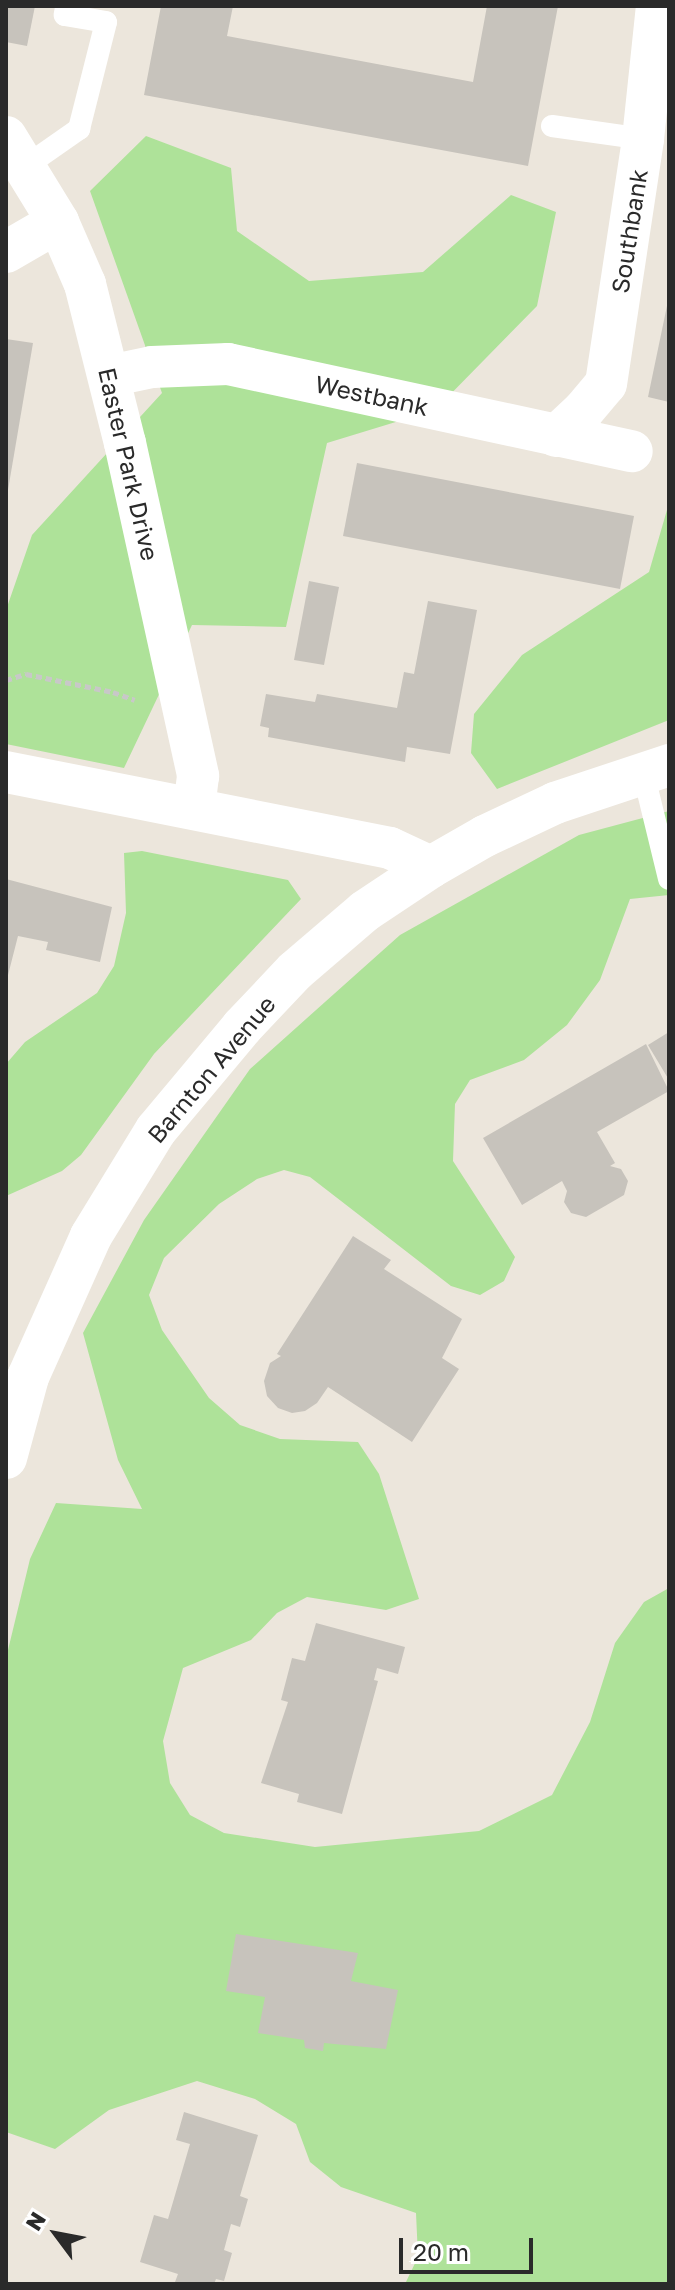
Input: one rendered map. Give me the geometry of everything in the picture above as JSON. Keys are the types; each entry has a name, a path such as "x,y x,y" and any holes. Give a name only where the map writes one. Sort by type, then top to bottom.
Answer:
{"street":[{"name":"Southbank","path":"556,436 606,384 643,139 657,6"},
{"name":"Easter Park Drive","path":"16,152 58,222 85,284 109,376 198,776 194,808"},
{"path":"6,252 58,222"},
{"name":"Westbank","path":"109,376 152,367 228,364 632,451"},
{"name":"Barnton Avenue","path":"6,1458 28,1377 91,1236 156,1130 195,1080 295,971 365,911 485,836 555,803 656,768"},
{"path":"6,772 390,848 431,867"}],"lane":[{"path":"16,152 79,129 106,22 65,15 66,6"},
{"path":"552,126 643,139"},
{"path":"656,768 669,879"}],"path":[{"path":"6,680 26,674 113,692 185,718"}],"green space":[{"path":"146,136 231,168 237,231 309,281 423,272 511,195 556,212 537,306 435,410 327,443 286,627 192,625 124,768 6,744 6,610 32,535 162,393 90,191"},
{"path":"669,503 669,720 497,789 471,753 474,714 522,655 649,572"},
{"path":"669,811 669,895 630,899 600,980 567,1025 524,1060 470,1080 455,1104 453,1161 515,1257 504,1281 480,1295 451,1286 310,1177 284,1170 257,1179 219,1204 164,1258 149,1295 162,1330 209,1398 240,1425 280,1439 358,1442 379,1474 419,1599 386,1610 307,1597 277,1613 251,1640 183,1668 163,1741 170,1783 190,1815 224,1833 315,1847 479,1831 552,1795 590,1722 615,1643 644,1602 669,1588 669,2283 405,2284 418,2257 416,2213 341,2187 310,2162 296,2124 255,2099 197,2081 109,2110 55,2149 6,2132 8,1650 30,1559 56,1503 142,1509 118,1460 83,1333 144,1220 250,1069 400,935 579,835"},
{"path":"142,851 288,880 301,899 154,1054 81,1155 62,1171 6,1196 6,1064 25,1042 97,993 114,966 126,913 124,853"}],"building":[{"path":"6,6 35,6 27,46 6,42"},
{"path":"161,6 233,6 227,36 473,82 487,6 558,6 528,166 144,95"},
{"path":"669,302 669,402 648,397"},
{"path":"6,339 33,343 8,490 6,490"},
{"path":"357,463 634,516 620,589 343,536"},
{"path":"309,581 339,587 324,665 294,660"},
{"path":"428,601 477,610 450,754 407,747 405,762 268,737 269,728 260,726 266,694 315,702 317,694 397,708 404,672 414,674"},
{"path":"6,879 112,907 100,962 46,950 48,942 18,936 6,983"},
{"path":"669,1032 669,1080 648,1045"},
{"path":"646,1044 669,1091 597,1132 615,1163 610,1166 621,1169 628,1181 624,1195 586,1217 571,1213 564,1202 567,1191 562,1181 522,1205 483,1138"},
{"path":"353,1236 391,1260 384,1269 462,1319 442,1358 459,1369 412,1442 328,1387 317,1403 305,1411 292,1413 278,1408 267,1396 264,1381 270,1363 281,1356 277,1354"},
{"path":"316,1623 405,1647 398,1674 377,1668 374,1680 378,1681 342,1814 297,1802 299,1794 261,1783 288,1702 281,1700 292,1658 305,1661"},
{"path":"236,1934 358,1953 351,1981 398,1990 386,2049 324,2043 323,2051 305,2048 304,2040 258,2033 265,1997 226,1991"},
{"path":"184,2112 258,2135 240,2196 248,2199 240,2227 231,2224 224,2250 232,2253 224,2281 216,2279 214,2284 181,2284 175,2282 178,2274 140,2262 154,2215 168,2219 190,2144 176,2140"}]}
